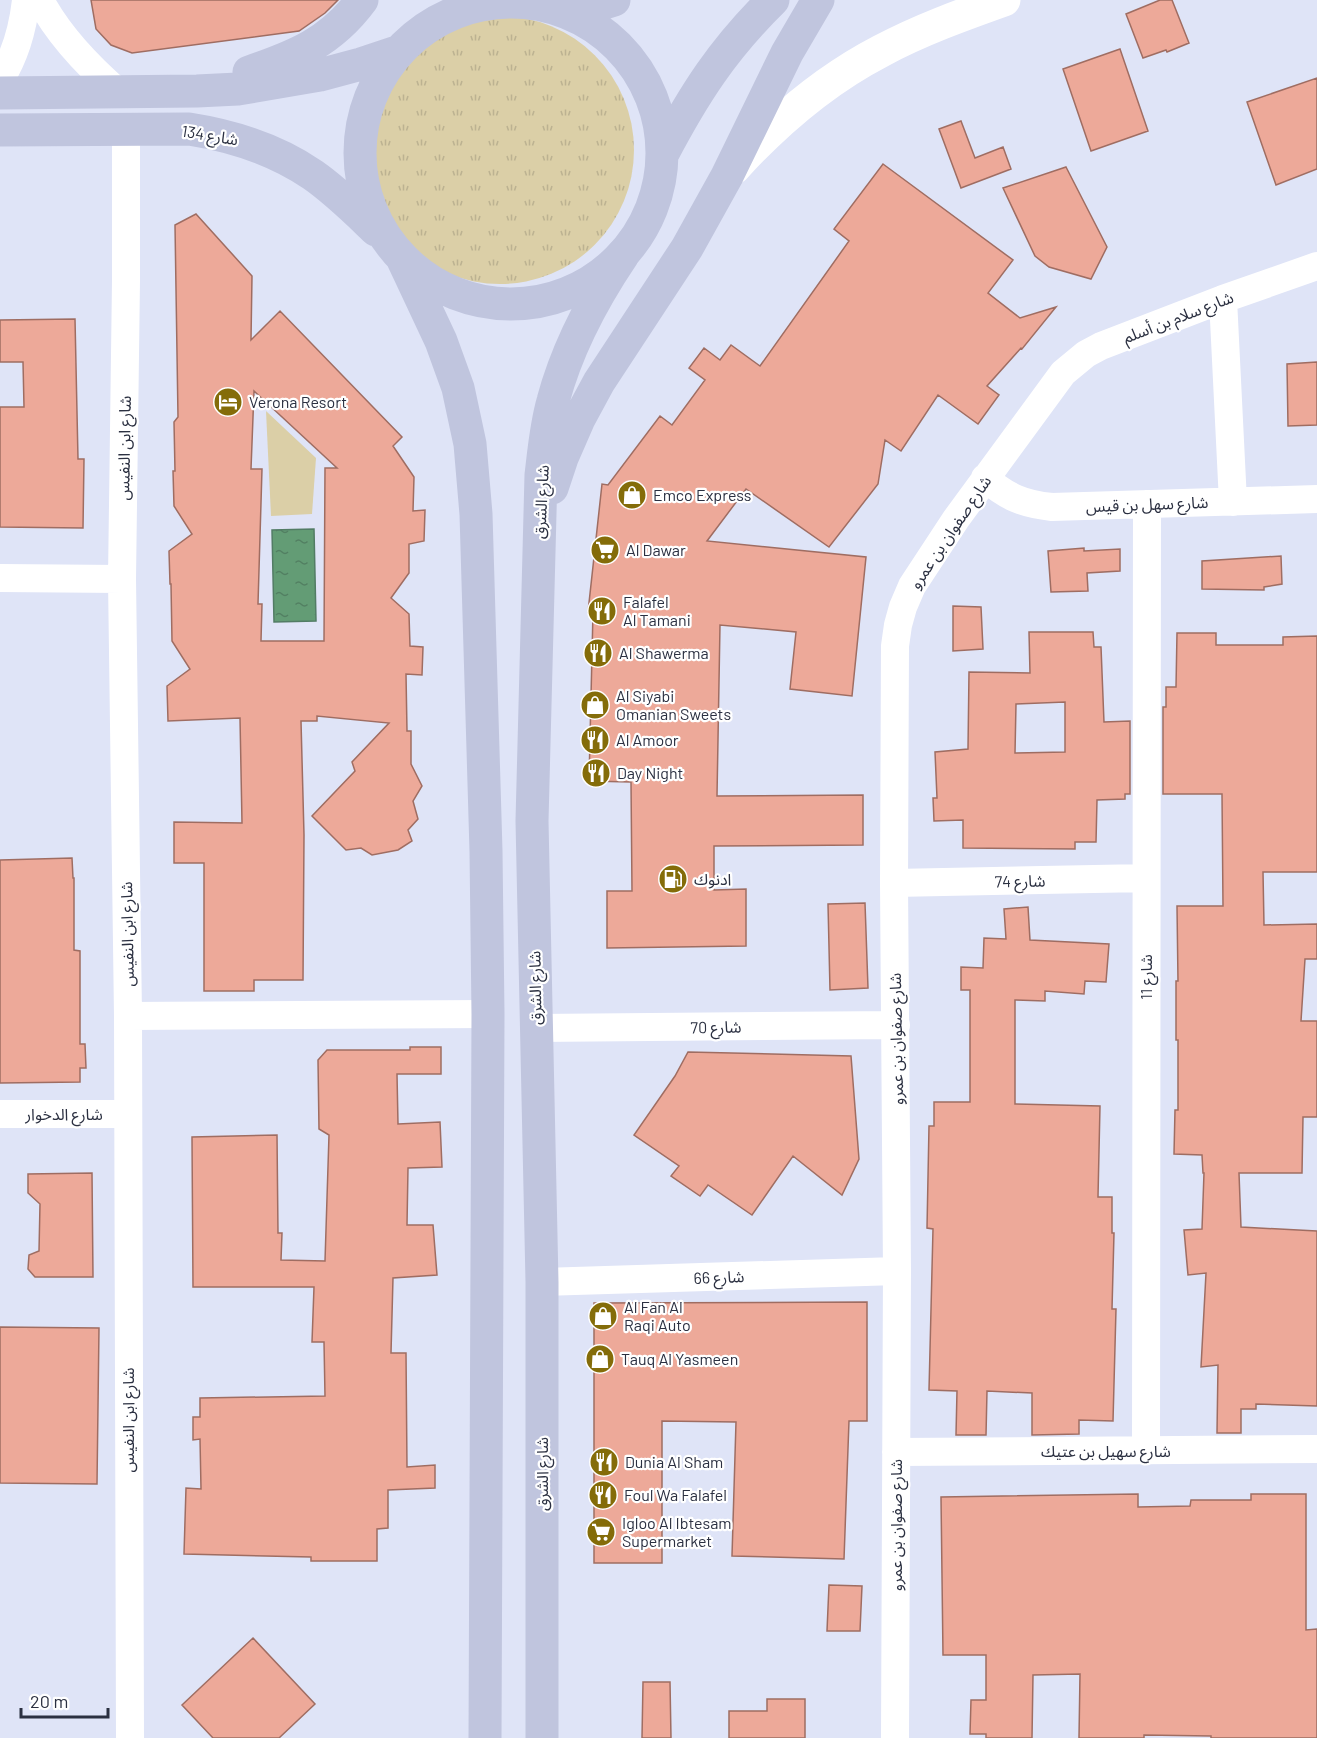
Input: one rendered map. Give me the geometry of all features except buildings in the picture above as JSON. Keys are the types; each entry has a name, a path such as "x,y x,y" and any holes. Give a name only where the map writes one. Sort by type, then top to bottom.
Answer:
{"main road":[{"path":"196,91 290,58 336,29 362,0"},
{"path":"425,0 409,42 382,74 369,100 362,129 359,158 363,186 372,214 394,250 450,364 470,444 477,537 488,1014 484,1738"},
{"path":"0,93 196,91 238,88 320,75 361,64 409,42 440,20 464,9 506,2 598,5 614,0"},
{"path":"662,155 700,86 736,39 773,0"},
{"path":"539,539 562,458 579,419 599,382 687,248 727,177 787,53 818,0"},
{"path":"727,177 782,119 813,94 846,72 880,51 915,34 1004,0"},
{"path":"548,5 598,29 625,54 646,84 658,119 662,155 658,191 644,225 623,255"},
{"name":"شارع 134","path":"0,130 189,129 242,140 291,161 314,176 430,282 462,297 496,304 531,303 565,295 596,278 623,255"},
{"name":"شارع الشرق","path":"542,1738 542,1282 532,821 541,475 552,403 565,363 581,324 623,255"}],"street":[{"path":"0,80 15,50 26,0"},
{"path":"40,0 66,40 91,68 118,92"},
{"name":"شارع ابن النفيس","path":"126,130 122,579 128,1016 130,1738"},
{"name":"شارع سلام بن أسلم","path":"1052,387 1073,363 1101,346 1317,266"},
{"path":"1223,299 1233,502"},
{"name":"شارع صفوان بن عمرو","path":"895,1738 897,1271 894,883 898,625 912,586 956,519 1052,387"},
{"name":"شارع سهل بن قيس","path":"985,478 1015,500 1052,507 1317,499"},
{"name":"شارع 11","path":"1146,1450 1147,504"},
{"path":"0,578 122,579"},
{"name":"شارع 74","path":"894,883 1146,878"},
{"path":"128,1016 488,1014"},
{"name":"شارع 70","path":"536,1028 896,1025"},
{"name":"شارع الدخوار","path":"0,1114 128,1114"},
{"name":"شارع 66","path":"542,1282 897,1271"},
{"name":"شارع سهيل بن عتيك","path":"896,1452 1317,1449"}],"green space":[{"path":"500,16 526,19 551,26 574,39 595,55 611,76 624,99 631,124 634,150 631,176 624,201 611,224 595,245 574,261 551,274 526,281 500,284 474,281 449,274 426,261 405,245 389,224 376,201 369,176 366,150 369,124 376,99 389,76 405,55 426,39 449,26 474,19"},
{"path":"266,411 316,458 312,514 271,516"}],"water":[{"path":"314,529 316,621 274,622 272,530"}],"place":[{"name":"Verona Resort","path":"228,402"},
{"name":"Emco Express","path":"632,495"},
{"name":"Al Dawar","path":"605,550"},
{"name":"Falafel Al Tamani","path":"602,611"},
{"name":"Al Shawerma","path":"598,653"},
{"name":"Al Siyabi Omanian Sweets","path":"595,705"},
{"name":"Al Amoor","path":"595,740"},
{"name":"Day Night","path":"596,773"},
{"name":"ادنوك","path":"673,879"},
{"name":"Al Fan Al Raqi Auto","path":"603,1316"},
{"name":"Tauq Al Yasmeen","path":"600,1359"},
{"name":"Dunia Al Sham","path":"604,1462"},
{"name":"Foul Wa Falafel","path":"603,1495"},
{"name":"Igloo Al Ibtesam Supermarket","path":"601,1532"}]}
